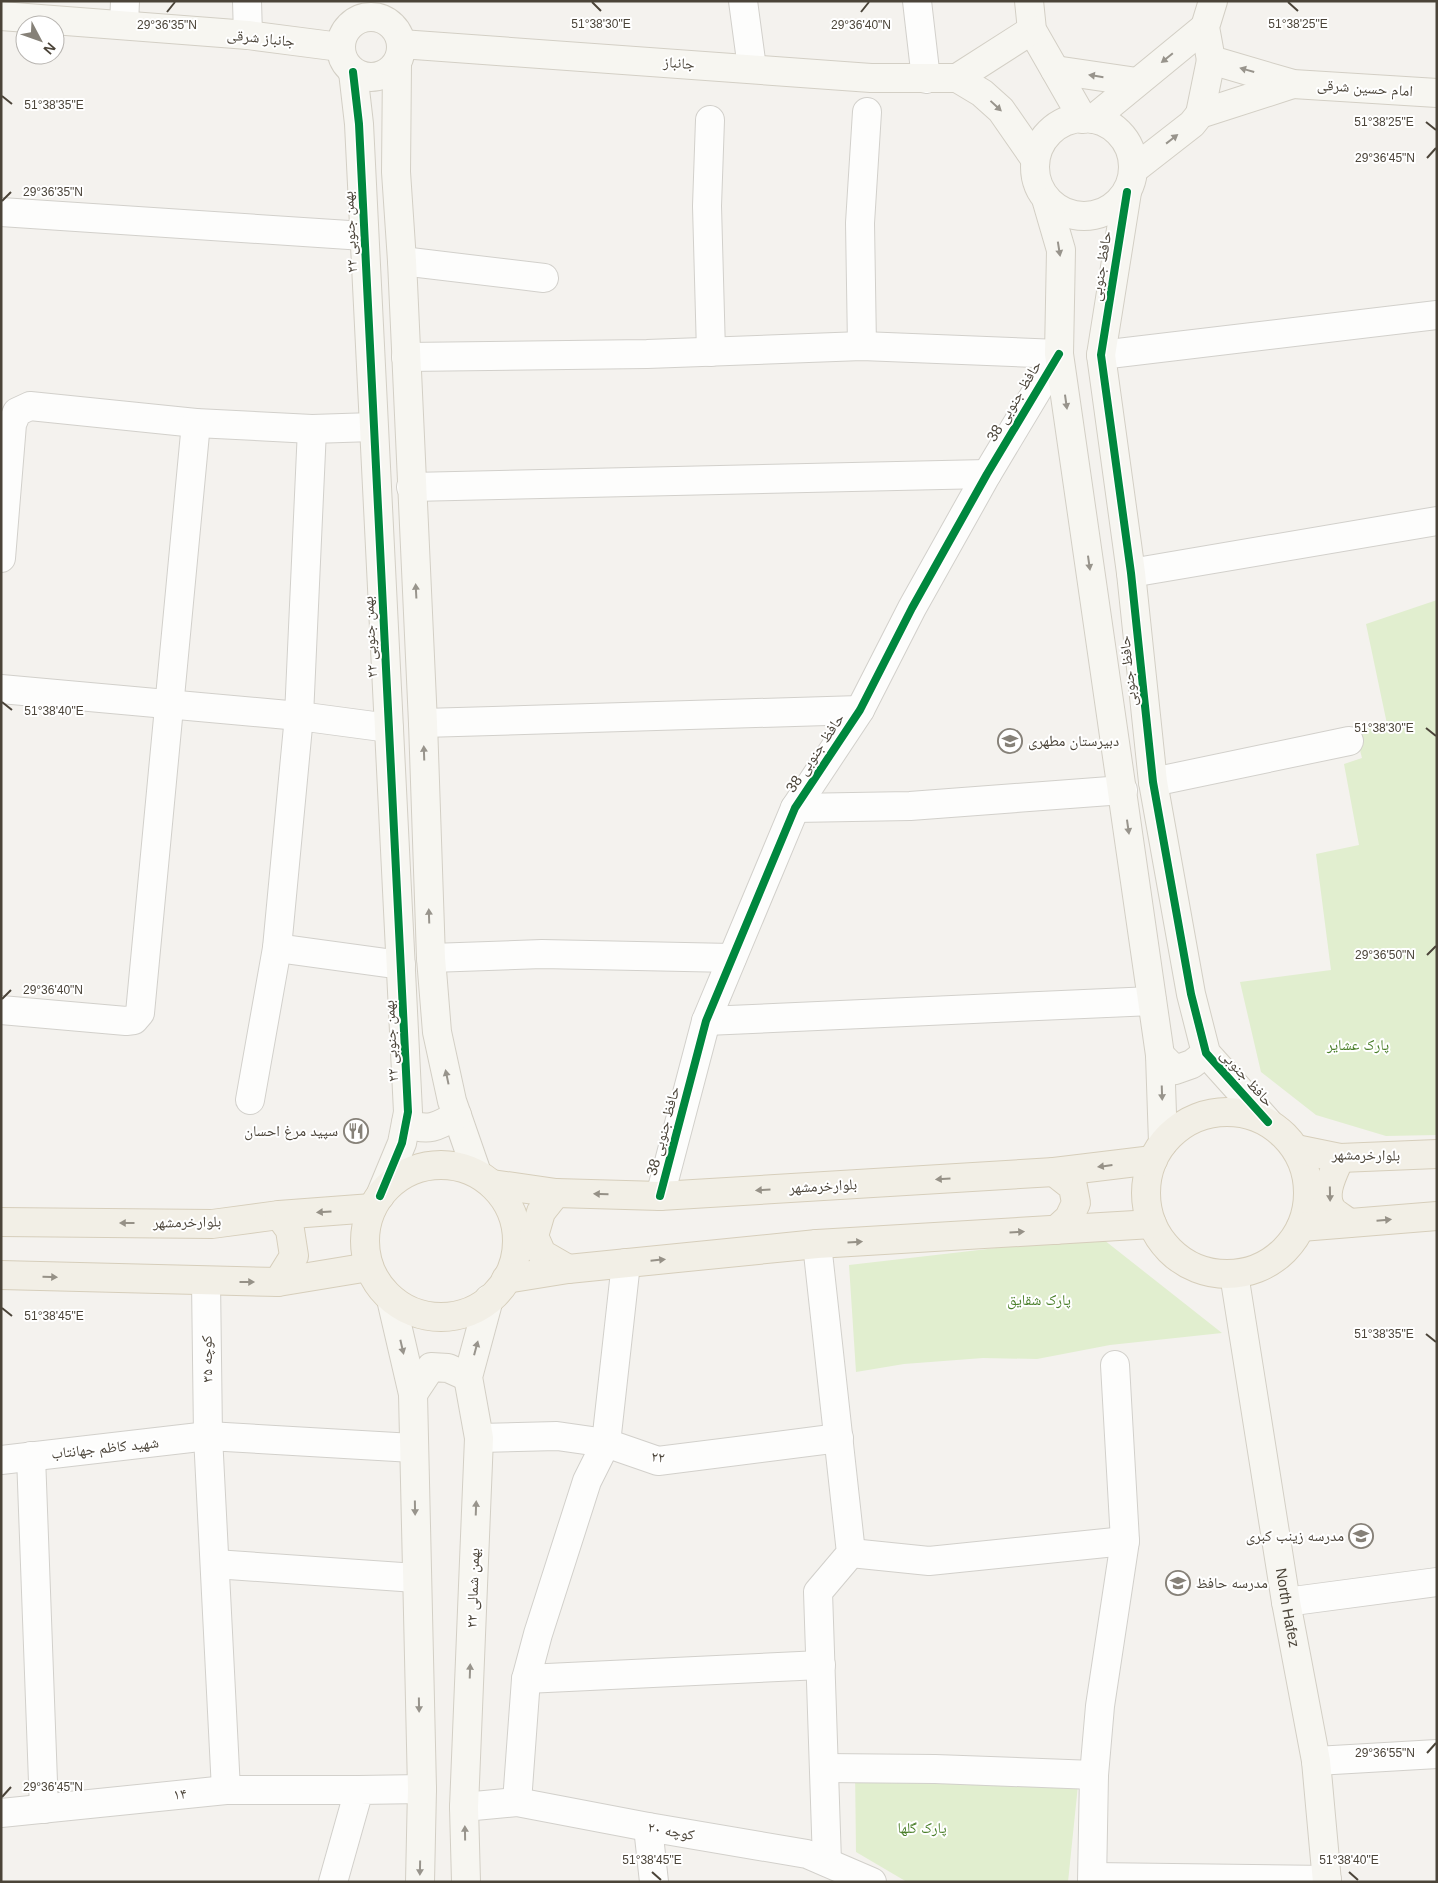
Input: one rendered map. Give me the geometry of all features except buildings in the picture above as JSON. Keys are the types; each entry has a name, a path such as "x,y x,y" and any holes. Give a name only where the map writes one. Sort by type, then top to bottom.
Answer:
{"main road":[{"path":"1231,1112 1250,1114 1268,1122 1296,1148 1304,1167 1308,1187 1307,1208 1301,1227 1288,1246 1271,1261 1250,1270 1234,1274 1208,1271 1185,1262 1171,1252 1160,1239 1152,1224 1148,1208 1146,1192 1148,1175 1158,1151 1177,1129 1193,1119 1211,1113 1231,1112"},
{"name":"بلوارخرمشهر","path":"1296,1148 1340,1158 1437,1154"},
{"name":"بلوارخرمشهر","path":"484,1179 556,1193 660,1196 1054,1172 1158,1151"},
{"path":"1340,1158 1330,1182 1328,1195 1332,1210 1349,1223"},
{"path":"428,1166 460,1167 484,1179 505,1199 514,1217 517,1236 516,1256 497,1289 483,1304 465,1313 446,1317 426,1316 408,1310 391,1299 378,1284 369,1267 365,1247 366,1227 376,1202 401,1176 428,1166"},
{"path":"1054,1172 1073,1186 1076,1203 1069,1218 1056,1230"},
{"path":"556,1193 541,1212 534,1236 542,1254 568,1269"},
{"name":"بلوارخرمشهر","path":"1,1222 212,1224 376,1202"},
{"path":"278,1282 294,1256 290,1230 279,1215"},
{"path":"1301,1227 1437,1216"},
{"path":"497,1289 568,1269 817,1244 1152,1224"},
{"path":"1,1275 206,1282 278,1282 369,1267"}],"street":[{"path":"247,1 248,36"},
{"path":"386,1 397,45 396,172 402,261 423,723 431,958 437,1032 452,1101 484,1179"},
{"path":"743,1 752,68"},
{"path":"917,1 926,79"},
{"path":"1029,1 1032,30 1055,70 1088,119"},
{"path":"1130,181 1132,155 1118,131 1106,123 1088,119 1076,119 1060,124 1047,134 1038,149 1035,159 1035,182 1047,202 1066,215 1089,217 1111,209 1130,181 1192,124 1200,114 1211,60 1205,27 1213,1"},
{"name":"جانباز شرقی","path":"1,16 124,13 248,36 350,24"},
{"path":"378,18 397,45 390,71 381,76 371,78 353,72 341,56 350,24 360,19 378,18"},
{"path":"1088,119 1205,27"},
{"path":"1032,30 957,78 982,93 1001,110 1035,159"},
{"name":"جانباز","path":"397,45 752,68 871,78 957,78"},
{"path":"1211,60 1293,84"},
{"path":"1055,70 1137,82"},
{"name":"۲۲ بهمن جنوبی","path":"353,72 359,124 408,1112 402,1143 376,1202"},
{"path":"1200,114 1293,84"},
{"name":"امام حسین شرقی","path":"1293,84 1437,93"},
{"path":"862,346 860,223 867,112"},
{"path":"710,120 708,206 711,352"},
{"name":"حافظ جنوبی","path":"1130,181 1101,354 1131,573 1154,782 1192,994 1206,1053 1268,1122"},
{"name":"حافظ جنوبی","path":"1047,202 1060,250 1059,354 1160,1055 1158,1151"},
{"path":"1,212 364,236"},
{"path":"402,261 544,278"},
{"path":"1101,354 1437,315"},
{"path":"406,357 711,352 862,346 1059,354"},
{"name":"حافظ جنوبی 38","path":"660,1196 706,1021 795,808 860,710 912,608 987,474 1059,354"},
{"path":"1,558 12,424 17,412 30,406 196,423 312,430 373,427"},
{"path":"1,1010 126,1021 134,1020 140,1013 196,423"},
{"path":"250,1100 277,948 299,716 312,430"},
{"path":"411,487 987,474"},
{"path":"1131,573 1437,522"},
{"path":"1,689 299,716 389,728"},
{"path":"423,723 860,710"},
{"path":"1154,782 1349,741"},
{"path":"795,808 910,806 1123,790"},
{"path":"277,948 401,965"},
{"path":"431,958 542,954 732,958"},
{"path":"706,1021 1152,1001"},
{"path":"1160,1055 1175,1070 1192,1064 1206,1053"},
{"path":"406,1123 420,1129 430,1128 444,1123 457,1115"},
{"path":"817,1244 851,1553 818,1592 827,1862"},
{"path":"518,1802 526,1679 538,1634 587,1481 606,1443 626,1263"},
{"name":"North Hafez","path":"1234,1274 1286,1602 1316,1761 1327,1881"},
{"name":"کوچه ۳۵","path":"206,1282 208,1436 226,1790"},
{"name":"۲۲ بهمن شمالی","path":"466,1882 464,1807 479,1438 468,1377 497,1289"},
{"path":"391,1299 413,1394 422,1789 420,1882"},
{"path":"1115,1365 1124,1541 1100,1706 1094,1775 1092,1879 1327,1881"},
{"path":"413,1394 432,1367 448,1368 468,1377"},
{"name":"شهید کاظم جهانتاب","path":"1,1460 208,1436 413,1448"},
{"name":"۲۲","path":"479,1438 558,1436 606,1443 658,1460 839,1438"},
{"path":"31,1456 44,1809"},
{"path":"851,1553 929,1561 1124,1541"},
{"path":"214,1564 416,1578"},
{"path":"1286,1602 1437,1582"},
{"path":"526,1679 821,1665"},
{"path":"1316,1761 1437,1754"},
{"path":"824,1768 935,1769 1094,1775"},
{"name":"۱۴","path":"1,1813 226,1790 422,1789"},
{"path":"333,1882 359,1790"},
{"name":"کوچه ۲۰","path":"464,1807 518,1802 648,1827 807,1854 872,1882"},
{"path":"648,1827 654,1882"}],"green space":[{"name":"پارک عشایر","path":"1437,600 1437,1135 1386,1136 1316,1115 1261,1072 1240,982 1331,970 1316,854 1359,845 1344,764 1362,758 1355,731 1387,724 1366,624"},
{"name":"پارک شقایق","path":"1099,1236 1222,1333 1110,1345 1037,1359 983,1358 904,1364 856,1372 849,1265"},
{"name":"پارک گلها","path":"855,1768 1078,1785 1068,1882 907,1882 856,1852"}],"cycle path":[{"path":"353,72 359,124 408,1112 402,1143 380,1196"},
{"path":"1127,192 1101,355 1131,573 1153,782 1191,994 1206,1053 1268,1122"},
{"path":"660,1196 706,1021 795,808 860,710 912,608 987,474 1059,354"}],"place":[{"name":"دبیرستان مطهری","path":"1010,741"},
{"name":"سپید مرغ احسان","path":"356,1131"},
{"name":"مدرسه زینب کبری","path":"1361,1536"},
{"name":"مدرسه حافظ","path":"1178,1583"}]}
